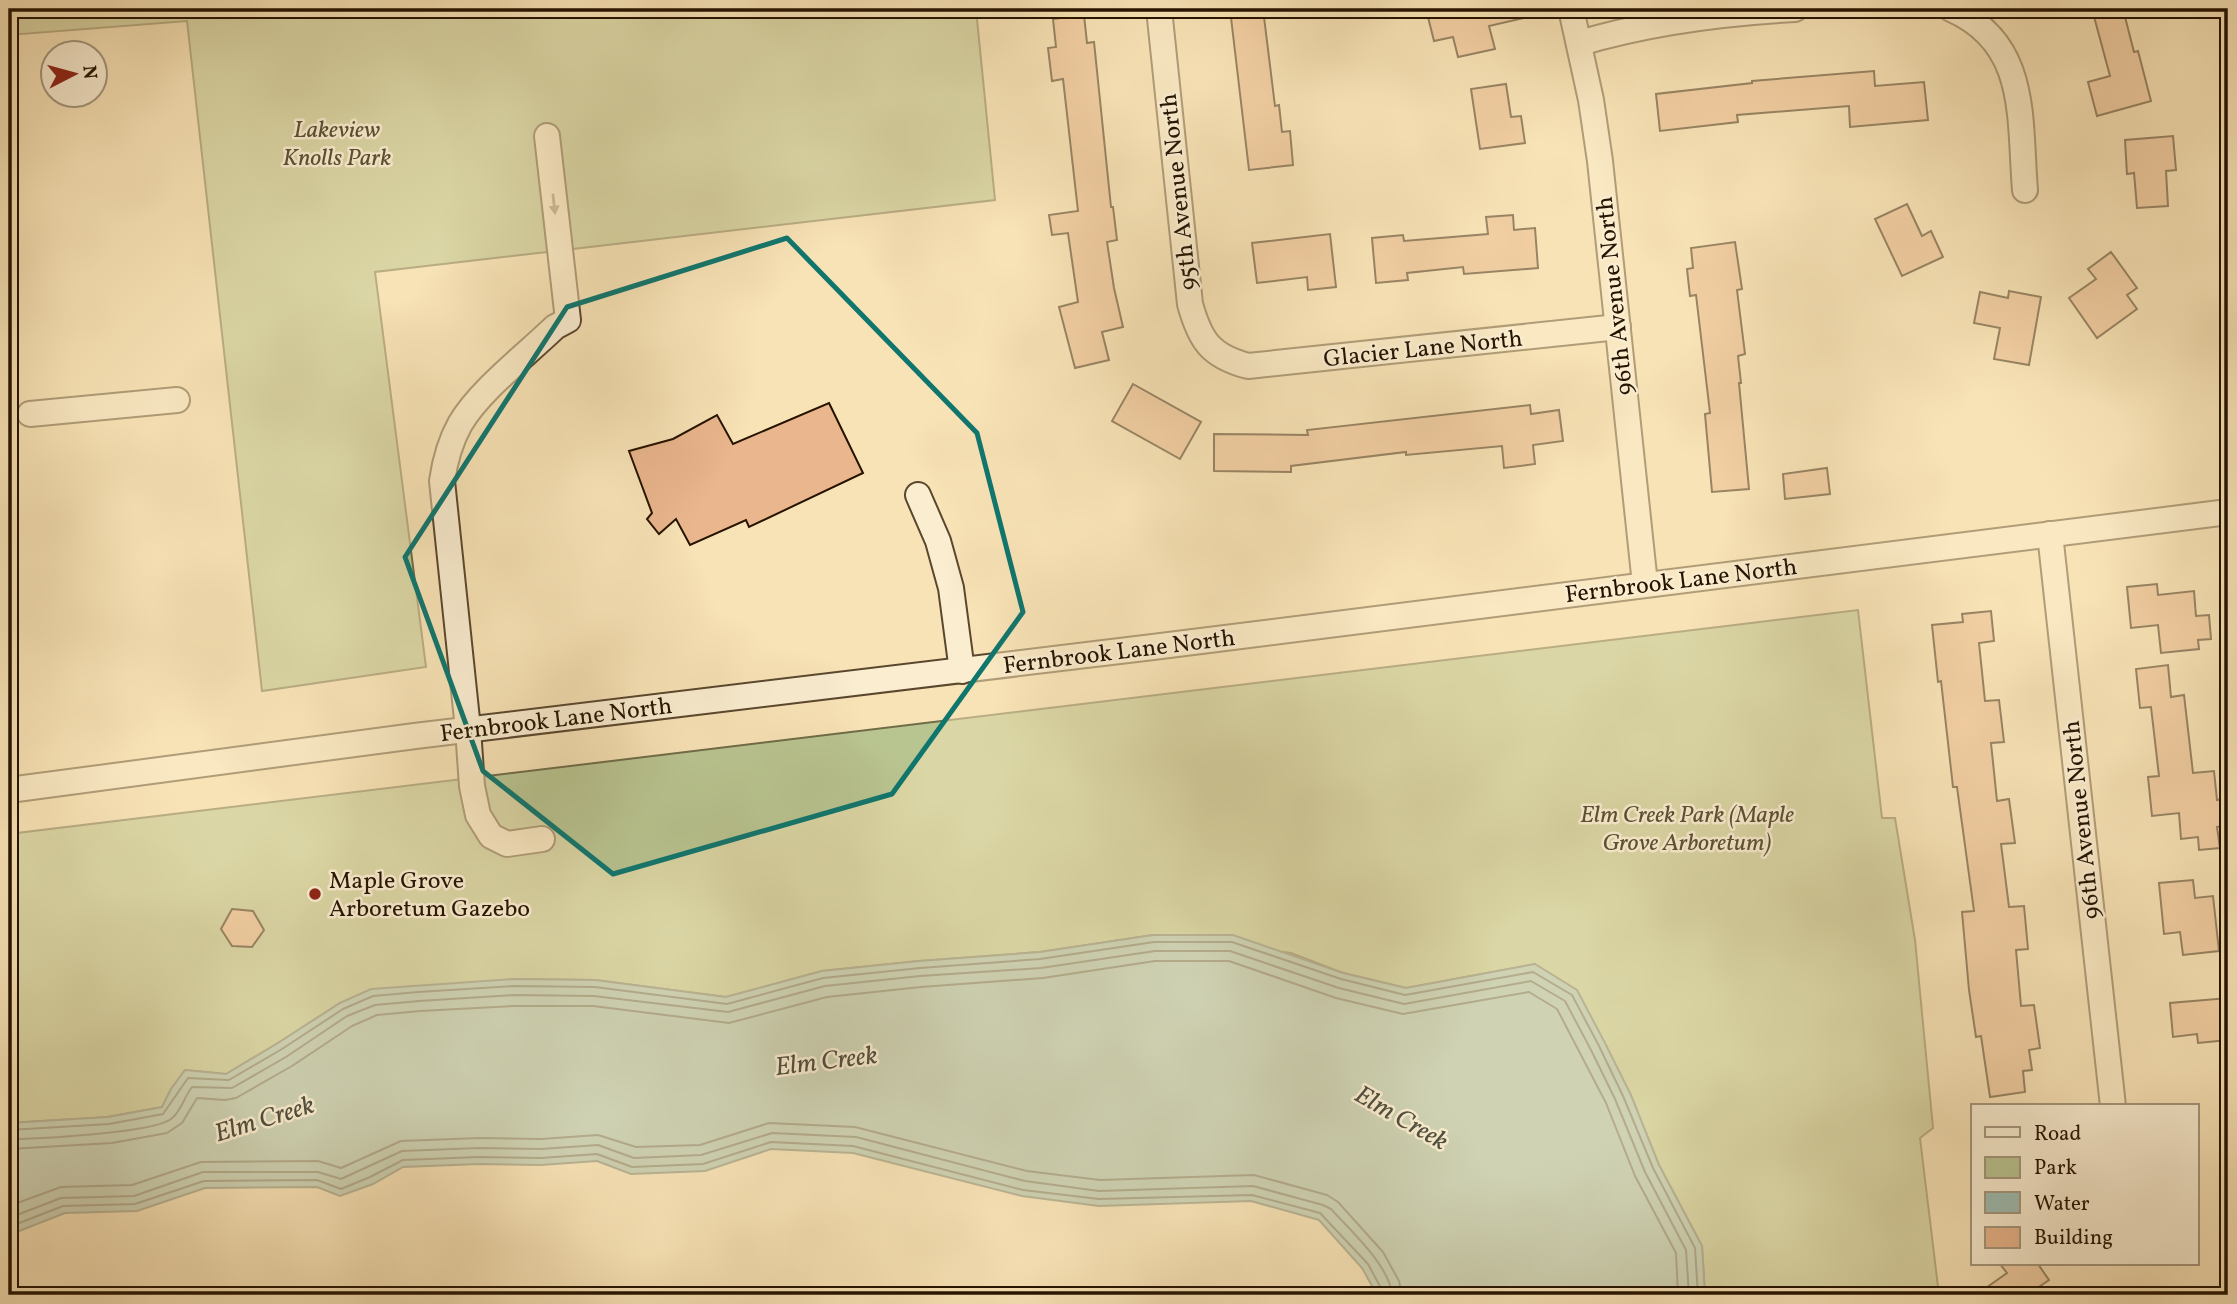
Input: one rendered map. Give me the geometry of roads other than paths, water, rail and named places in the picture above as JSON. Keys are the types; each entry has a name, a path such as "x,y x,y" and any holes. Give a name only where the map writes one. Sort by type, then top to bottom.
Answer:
{"street":[{"name":"95th Avenue North","path":"1159,9 1190,304 1198,330 1210,348 1228,361"},
{"name":"96th Avenue North","path":"1571,9 1580,43 1600,161 1645,584"},
{"path":"1580,43 1673,21 1795,9"},
{"path":"1951,9 1970,17 1995,40 2011,66 2018,97 2025,190"},
{"path":"542,839 508,844 491,836 478,815 472,786 442,481 447,452 460,423 477,401 555,327 568,320 547,136"},
{"name":"Glacier Lane North","path":"1228,361 1248,366 1618,327"},
{"path":"30,414 177,400"},
{"path":"918,495 938,541 951,588 962,671"},
{"name":"Fernbrook Lane North","path":"9,790 468,729 962,671 2228,512"},
{"name":"96th Avenue North","path":"2050,534 2113,1104"}],"water":[{"name":"Elm Creek","path":"1153,935 1233,935 1343,973 1406,988 1535,964 1577,990 1630,1093 1659,1165 1702,1246 1705,1295 1377,1295 1362,1268 1319,1220 1251,1201 1099,1206 1022,1196 853,1153 771,1149 705,1171 631,1174 597,1161 541,1165 479,1164 403,1167 373,1184 340,1196 317,1187 205,1188 137,1211 65,1213 9,1235 9,1123 108,1117 162,1107 185,1070 226,1074 340,1003 371,989 514,979 595,980 726,997 822,971 1040,952"}],"place":[{"name":"Maple Grove Arboretum Gazebo","path":"315,894"}],"park label":[{"name":"Lakeview Knolls Park","path":"337,143"},
{"name":"Elm Creek Park (Maple Grove Arboretum)","path":"1687,828"}]}
